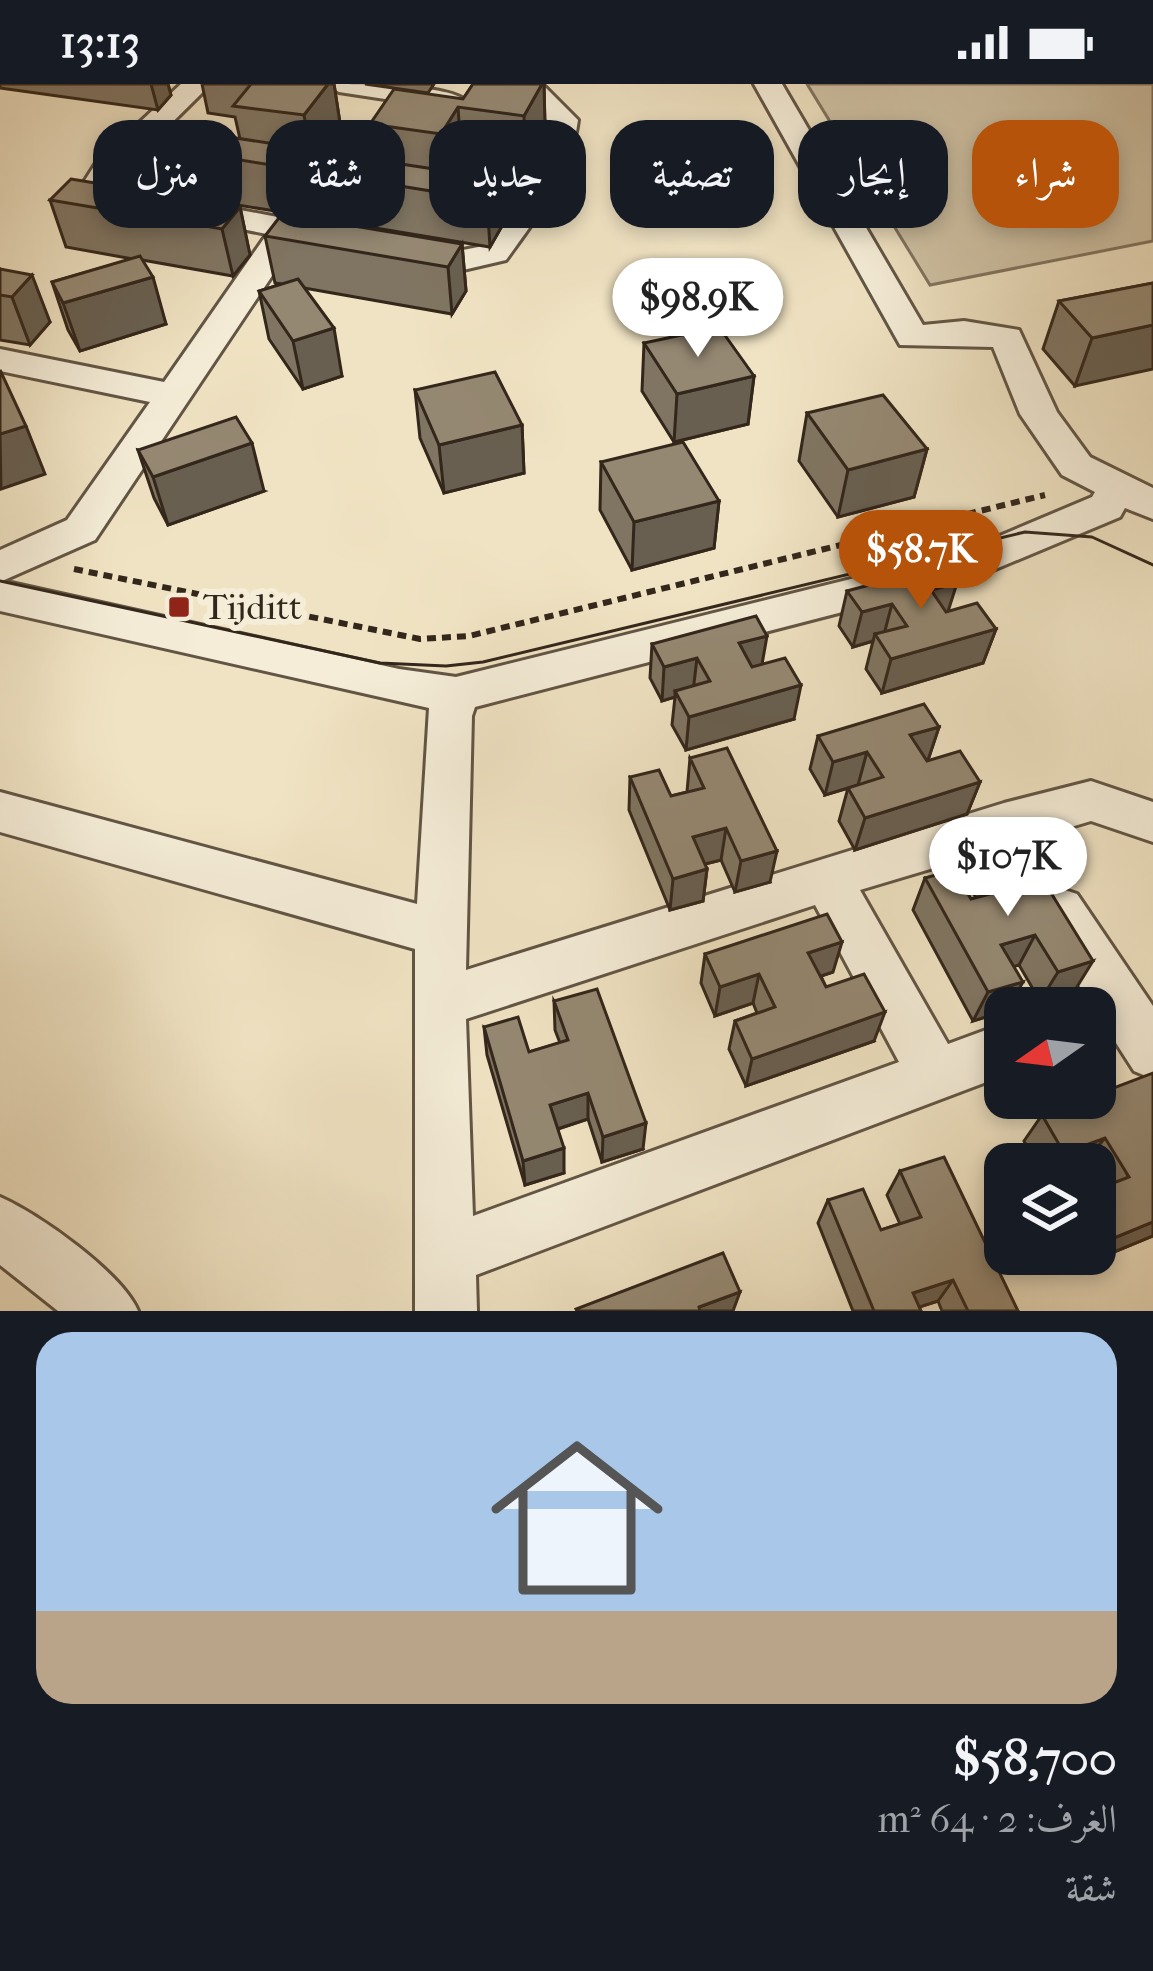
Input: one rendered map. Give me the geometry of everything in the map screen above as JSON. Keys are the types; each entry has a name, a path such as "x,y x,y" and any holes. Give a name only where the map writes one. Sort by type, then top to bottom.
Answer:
{"street":[{"path":"158,120 197,84"},
{"path":"242,220 463,260 481,257 494,253 520,199 562,133 563,120 555,108 503,98 358,90 339,84"},
{"path":"768,84 912,337 964,332 1007,338 1049,431 1076,466 1131,491"},
{"path":"242,157 415,183"},
{"path":"1,564 81,530 106,487 287,229"},
{"path":"0,360 173,395"},
{"path":"1,564 399,686 456,694 974,563 1106,507 1131,491"},
{"path":"456,694 449,716 439,1003 447,1283 984,1057"},
{"path":"439,1003 827,879 1023,854 1091,800 1153,822"},
{"path":"0,812 442,934"},
{"path":"1023,854 1095,987"},
{"path":"827,879 935,1075"},
{"path":"1116,1018 1153,1053"},
{"path":"0,1227 106,1311"}],"path":[{"path":"70,568 420,639 469,636 1131,491"}],"shaded area":[{"path":"807,84 1153,84 1153,241 930,285 895,228 948,228 948,120 829,120"}],"building":[{"path":"251,84 328,84 304,115 233,106"},
{"path":"473,84 542,84 524,116 458,107 450,120 429,120 429,132 405,129 405,120 373,120 394,89 463,99"},
{"path":"242,139 266,143 266,164 242,160"},
{"path":"405,165 429,168 429,191 405,187"},
{"path":"71,179 93,183 93,207 50,200"},
{"path":"271,228 366,228 462,244 448,267 265,236"},
{"path":"140,256 153,277 63,303 52,282"},
{"path":"0,269 32,275 12,297 0,295"},
{"path":"298,279 334,328 293,341 259,291"},
{"path":"1153,283 1153,325 1092,338 1059,301"},
{"path":"719,327 754,376 677,394 644,343"},
{"path":"0,370 26,426 0,434"},
{"path":"495,372 522,425 439,445 415,390"},
{"path":"883,395 927,449 848,470 807,413"},
{"path":"236,417 252,443 153,477 138,450"},
{"path":"683,442 719,501 634,522 601,462"},
{"path":"944,565 957,583 931,590 946,612 977,603 996,629 891,659 875,634 907,626 892,604 862,612 847,591"},
{"path":"756,616 767,636 739,643 752,667 785,658 801,685 689,717 675,691 710,681 697,658 664,667 652,644"},
{"path":"924,704 939,727 910,735 927,761 960,751 980,782 865,818 848,788 883,777 867,752 833,762 818,736"},
{"path":"727,748 777,851 741,861 726,828 693,837 707,869 673,879 630,777 659,770 671,796 704,788 690,758"},
{"path":"1022,846 1093,961 1058,972 1035,935 1001,945 1023,982 985,987 925,878 954,870 971,899 1005,890 985,857"},
{"path":"827,914 842,942 808,953 826,987 864,974 885,1012 752,1059 735,1021 775,1007 759,974 720,987 705,954"},
{"path":"597,989 646,1123 603,1137 588,1093 550,1105 564,1148 523,1161 484,1027 518,1017 529,1052 568,1040 554,1001"},
{"path":"1153,1073 1153,1222 1116,1237 1116,1182 1129,1177 1116,1156 1116,1143 1105,1138 1058,1143 1044,1119 1116,1119 1116,1087"},
{"path":"944,1157 984,1240 984,1275 1001,1275 1018,1311 968,1311 953,1280 913,1293 921,1311 874,1311 828,1200 863,1189 881,1230 921,1217 900,1171"},
{"path":"723,1253 740,1292 699,1307 700,1311 576,1309"}],"tram line":[{"path":"0,581 380,663 446,666 483,662 1025,532 1092,537 1153,565"}],"place":[{"name":"Tijditt","path":"179,607"}]}
